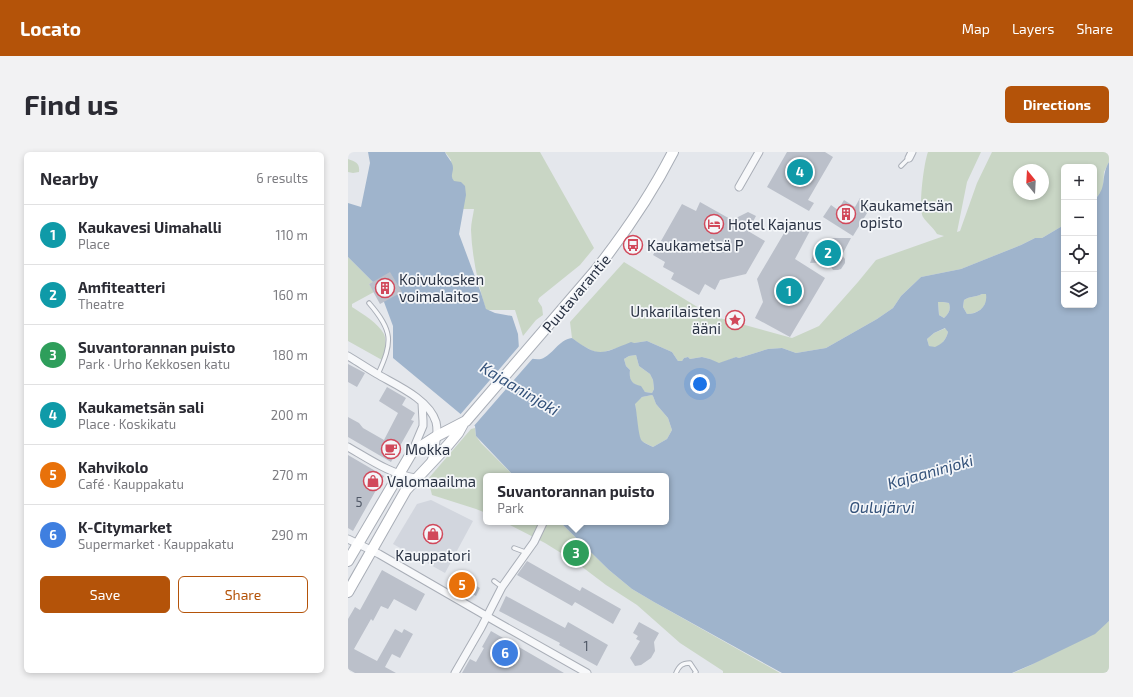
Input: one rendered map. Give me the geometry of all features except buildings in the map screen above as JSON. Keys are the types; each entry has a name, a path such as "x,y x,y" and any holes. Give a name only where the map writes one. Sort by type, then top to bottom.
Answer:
{"main road":[{"name":"Puutavarantie","path":"465,421 546,329 595,271 630,226 673,152"},
{"path":"348,561 412,452 465,421"},
{"path":"348,592 406,490 458,433 465,421"}],"street":[{"path":"739,187 758,152"},
{"path":"348,356 413,394 429,409 436,421 437,436 431,464"},
{"path":"412,452 423,426 424,421 422,403"},
{"path":"348,447 399,474 416,478"},
{"path":"455,673 502,587 525,552 534,542 542,525"},
{"path":"348,539 371,550 588,673"}],"lane":[{"path":"901,166 910,154"},
{"path":"369,303 382,318 388,336 386,356 378,374"},
{"path":"514,548 525,552"},
{"path":"494,582 502,587"},
{"path":"676,673 678,667 684,663 690,663 696,672 695,673"}],"shaded area":[{"name":"Kauppatori","path":"431,500 473,521 445,573 393,544 417,504"}],"green space":[{"path":"445,152 540,152 594,248 580,265 539,298 538,301 542,307 543,315 536,320 523,336 515,310 486,310 474,260 471,230 474,209 463,209 452,178 451,160"},
{"path":"928,152 981,152 967,182 957,232 960,231 977,183 992,152 1109,152 1109,162 1104,172 1103,190 1097,197 1097,164 1061,164 1061,227 1042,238 1035,238 961,269 921,277 901,296 893,308 877,319 826,348 796,353 782,348 768,349 739,358 736,357 719,364 702,357 690,359 688,357 684,358 682,361 678,361 672,352 647,341 634,343 600,353 581,345 572,338 570,322 624,262 712,316 792,338 819,326 876,260 944,236 937,234 923,217 921,204 923,175"},
{"path":"348,159 357,163 359,172 348,172"},
{"path":"348,257 373,282 369,284 374,292 352,304 352,307 374,322 384,334 385,347 382,360 348,341"},
{"path":"982,294 987,294 987,299 982,309 975,313 967,314 963,307 964,300"},
{"path":"938,302 949,303 949,311 944,318 939,315"},
{"path":"946,328 948,332 943,342 935,348 929,346 927,339 934,333"},
{"path":"636,355 639,366 650,374 653,380 654,389 652,393 645,392 632,382 630,370 626,366 624,359 629,356"},
{"path":"652,395 656,404 668,418 672,430 667,439 653,447 641,441 638,433 635,403 642,397"},
{"path":"475,428 476,436 481,443 511,473 483,473 483,512 432,495 428,479 471,429"},
{"path":"510,525 563,525 609,570 632,589 780,673 723,673 723,671 680,643 637,605 606,585 577,563 545,543"},
{"path":"1109,621 1109,673 1013,673 1033,664"}],"water":[{"name":"Oulujärvi","path":"368,152 445,152 453,166 452,176 454,181 461,182 465,186 466,195 459,234 486,309 495,313 512,316 518,334 519,349 525,357 541,359 549,354 559,344 572,338 588,349 600,352 631,342 647,341 672,352 678,361 682,361 684,358 688,357 690,359 702,357 719,363 768,349 782,348 796,353 826,348 877,319 893,308 901,296 921,277 961,269 1035,238 1042,238 1061,227 1061,308 1097,308 1097,197 1103,187 1106,167 1109,162 1109,621 1095,634 1012,673 782,673 632,589 609,570 563,525 669,525 669,473 511,473 476,436 475,426 393,358 393,326 384,302 373,282 348,257 348,203 361,207 370,163","holes":["986,294 984,306 975,313 967,314 963,307 964,300","938,302 949,303 950,305 950,310 944,318 939,315","945,328 948,332 940,345 935,347 929,346 927,339 934,333","636,355 639,366 650,374 653,380 654,389 652,393 645,392 641,386 631,381 630,370 626,366 624,359 629,356","652,395 656,404 668,418 672,430 667,439 653,447 641,439 635,404 642,397"]}],"pier":[{"path":"521,344 521,348 526,356 534,357 473,427 459,416"}],"place":[{"name":"Kaukametsän sali","path":"800,172"},
{"name":"Kaukametsän opisto","path":"846,214"},
{"name":"Hotel Kajanus","path":"714,224"},
{"name":"Kaukametsä P","path":"633,245"},
{"name":"Amfiteatteri","path":"828,253"},
{"name":"Koivukosken voimalaitos","path":"385,288"},
{"name":"Kaukavesi Uimahalli","path":"789,291"},
{"name":"Unkarilaisten ääni","path":"735,320"},
{"name":"Mokka","path":"391,449"},
{"name":"Valomaailma","path":"373,481"},
{"name":"Kauppatori","path":"433,534"},
{"name":"Suvantorannan puisto","path":"576,553"},
{"name":"Kahvikolo","path":"462,585"},
{"name":"K-Citymarket","path":"505,653"}],"water label":[{"name":"Kajaaninjoki","path":"520,388"},
{"name":"Kajaaninjoki","path":"930,471"}]}
